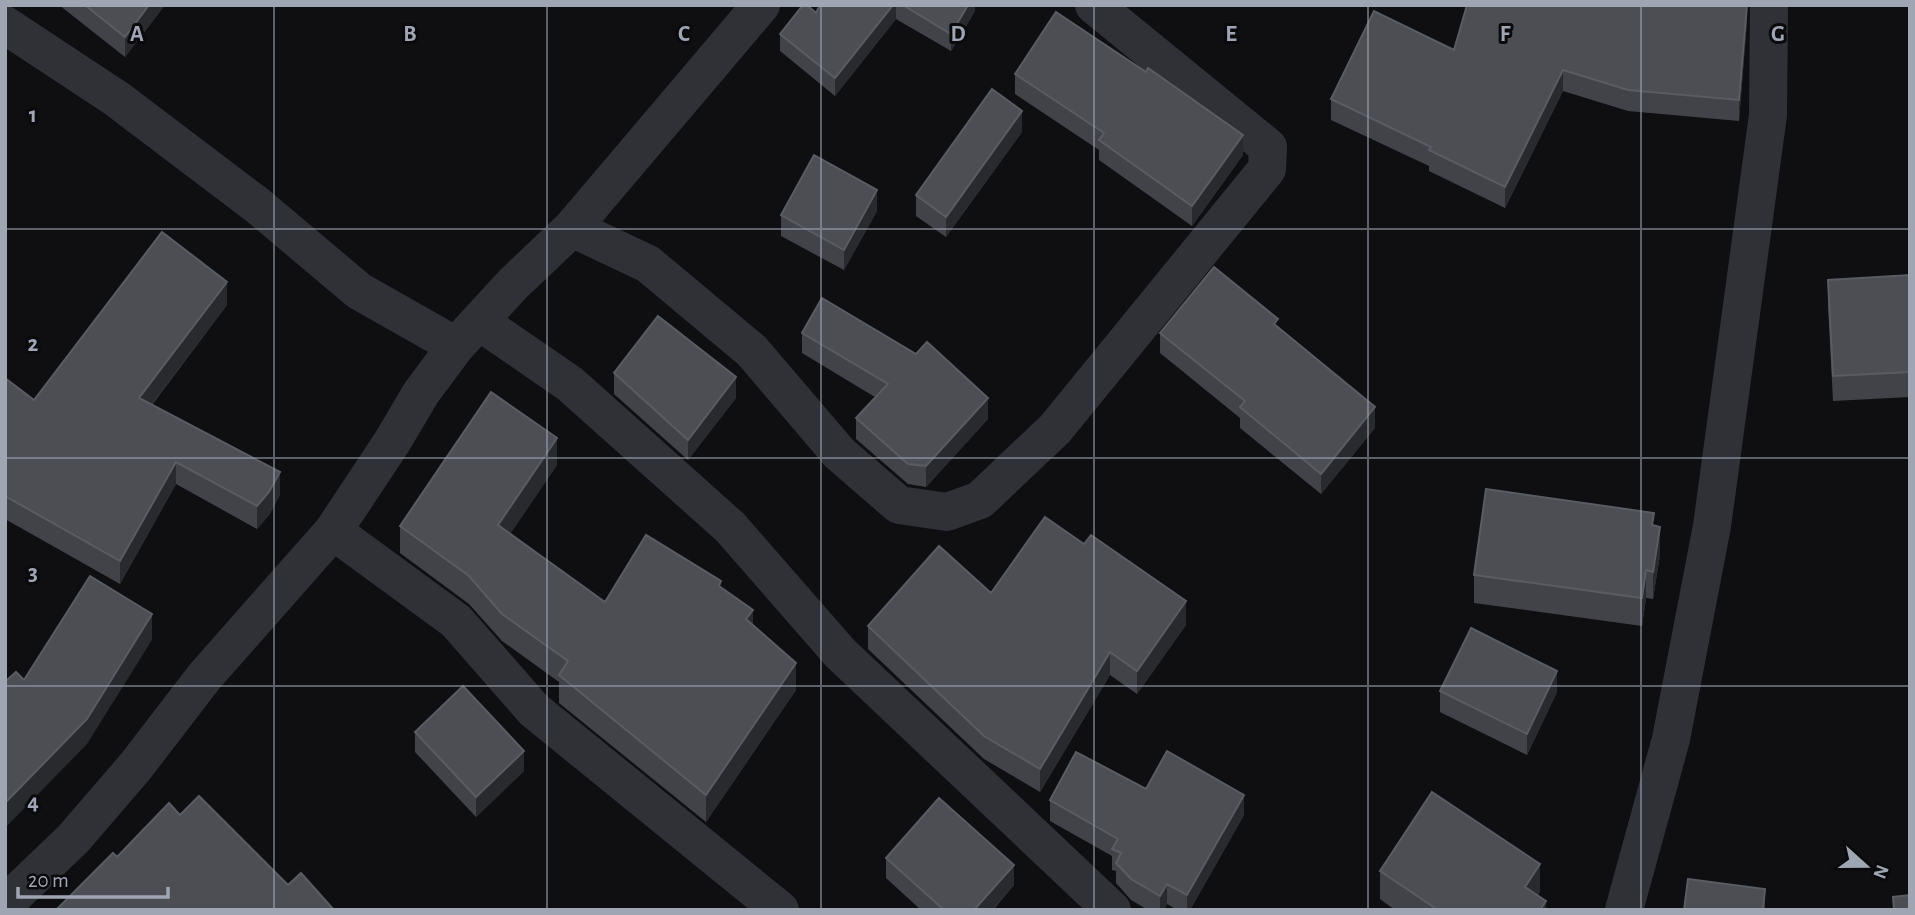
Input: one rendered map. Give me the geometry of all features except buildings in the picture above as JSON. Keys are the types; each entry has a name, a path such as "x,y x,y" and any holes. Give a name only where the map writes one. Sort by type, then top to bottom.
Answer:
{"street":[{"path":"5,904 73,839 135,767 205,676 333,531 421,393 468,334 513,284 572,228 761,5"},
{"path":"572,228 648,264 752,351 839,453 899,505 947,512 980,500 1055,429 1267,169 1268,147 1094,5"},
{"path":"1624,910 1671,739 1712,526 1768,115 1769,5"},
{"path":"5,25 117,99 257,205 359,291 468,334 570,384 730,527 840,653 1112,910"},
{"path":"333,531 456,621 534,710 780,910"}]}
